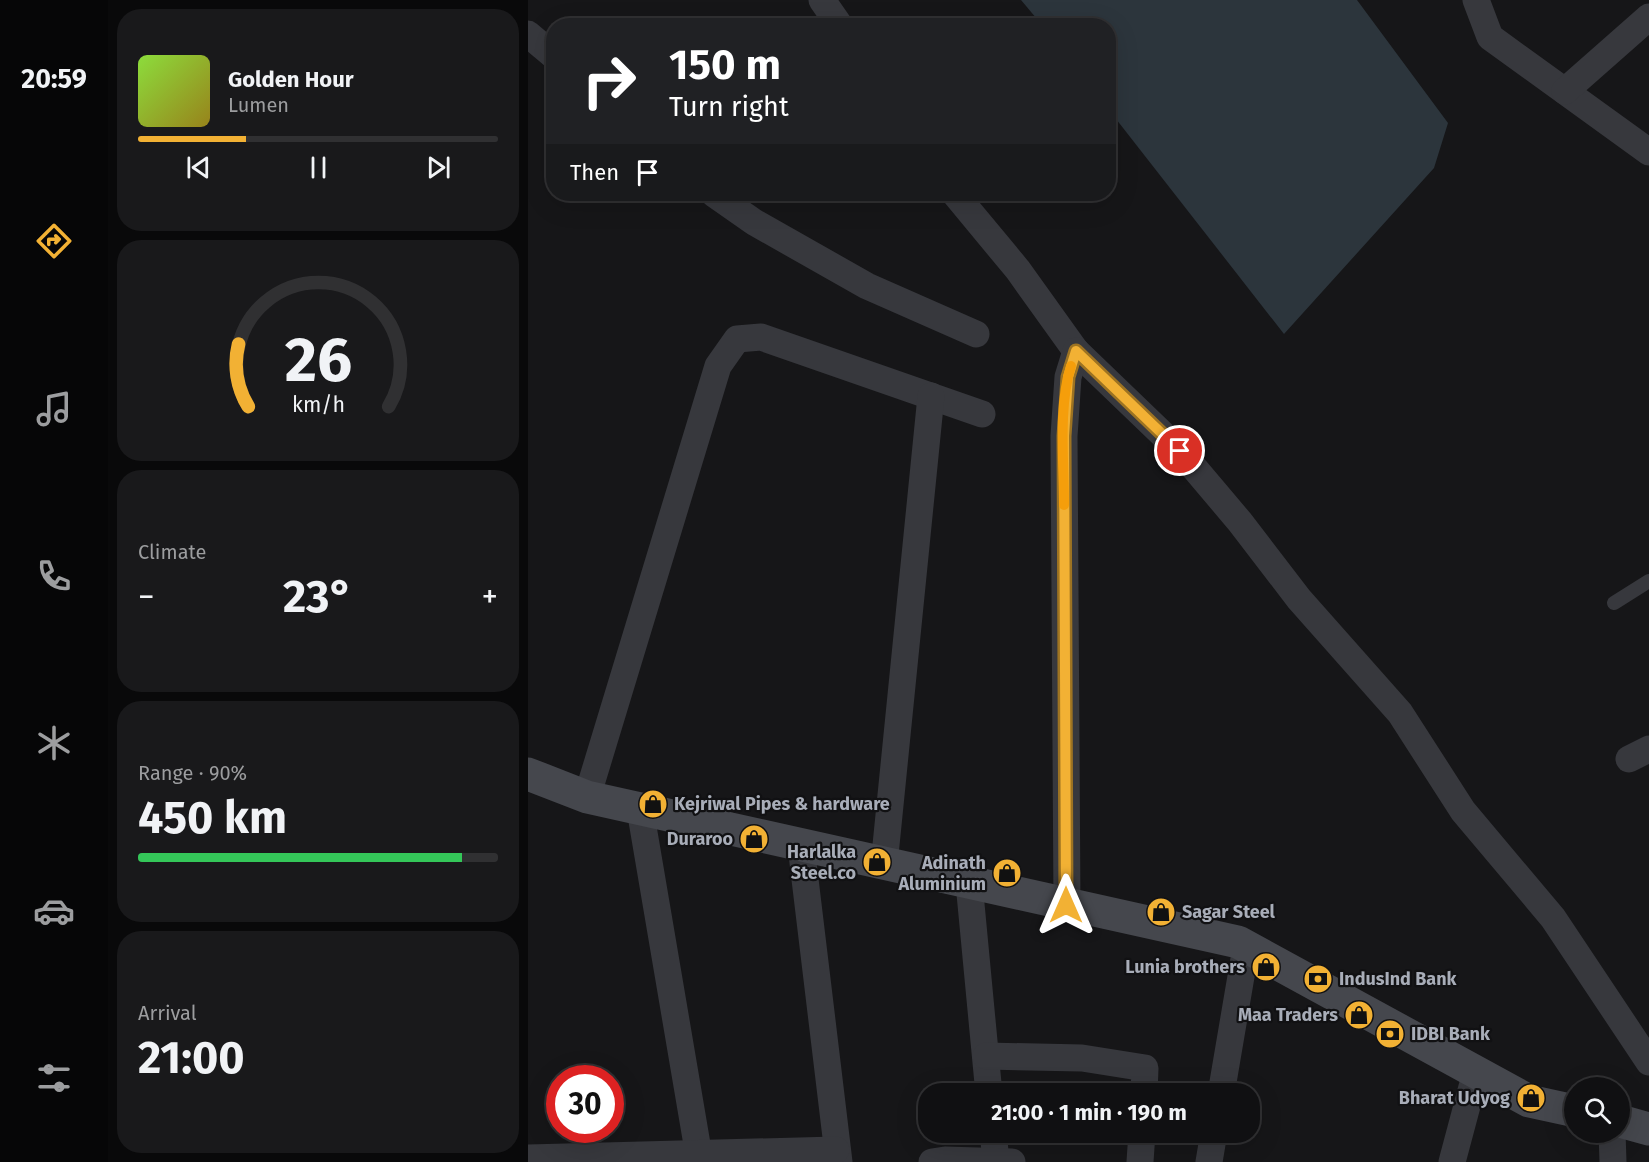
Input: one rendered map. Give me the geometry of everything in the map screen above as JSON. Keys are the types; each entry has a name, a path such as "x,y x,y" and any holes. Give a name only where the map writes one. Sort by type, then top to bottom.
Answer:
{"street":[{"path":"822,0 834,18"},
{"path":"1476,0 1490,37 1649,152"},
{"path":"1565,91 1649,17"},
{"path":"528,34 546,49"},
{"path":"724,201 754,222 867,286 976,334"},
{"path":"961,201 1018,270 1076,351 1180,451 1240,522 1299,599 1400,713 1463,811 1553,918 1649,1062"},
{"path":"587,797 718,366 737,339 761,337 982,414"},
{"path":"1066,905 1064,436 1068,377 1076,351"},
{"path":"884,865 931,396"},
{"path":"528,774 587,797 884,865 1238,942 1529,1101 1564,1109"},
{"path":"640,809 699,1158"},
{"path":"528,1158 837,1156 801,846"},
{"path":"969,883 988,1083"},
{"path":"1223,1083 1246,947"},
{"path":"986,1056 1082,1058 1145,1068 1144,1083"},
{"path":"1452,1162 1476,1072"},
{"path":"1630,1124 1649,1129"},
{"path":"932,1162 945,1160 1004,1162 997,1143"},
{"path":"1140,1162 1141,1143"},
{"path":"1209,1162 1212,1143"},
{"path":"1612,1143 1613,1162"}],"lane":[{"path":"1614,603 1649,581"}],"shaded area":[{"path":"1021,0 1357,0 1448,123 1434,168 1284,334 1116,119 1116,18 1036,18"}],"slow traffic":[{"path":"1064,505 1064,436 1068,377 1071,366"}],"place":[{"name":"Kejriwal Pipes & hardware","path":"653,804"},
{"name":"Duraroo","path":"754,839"},
{"name":"Harlalka Steel.co","path":"877,862"},
{"name":"Adinath Aluminium","path":"1007,873"},
{"name":"Sagar Steel","path":"1161,912"},
{"name":"Lunia brothers","path":"1266,967"},
{"name":"IndusInd Bank","path":"1318,979"},
{"name":"Maa Traders","path":"1359,1015"},
{"name":"IDBI Bank","path":"1390,1034"},
{"name":"Bharat Udyog","path":"1531,1098"}],"route":[{"path":"1066,905 1064,436 1068,377 1076,351 1180,451"}]}
